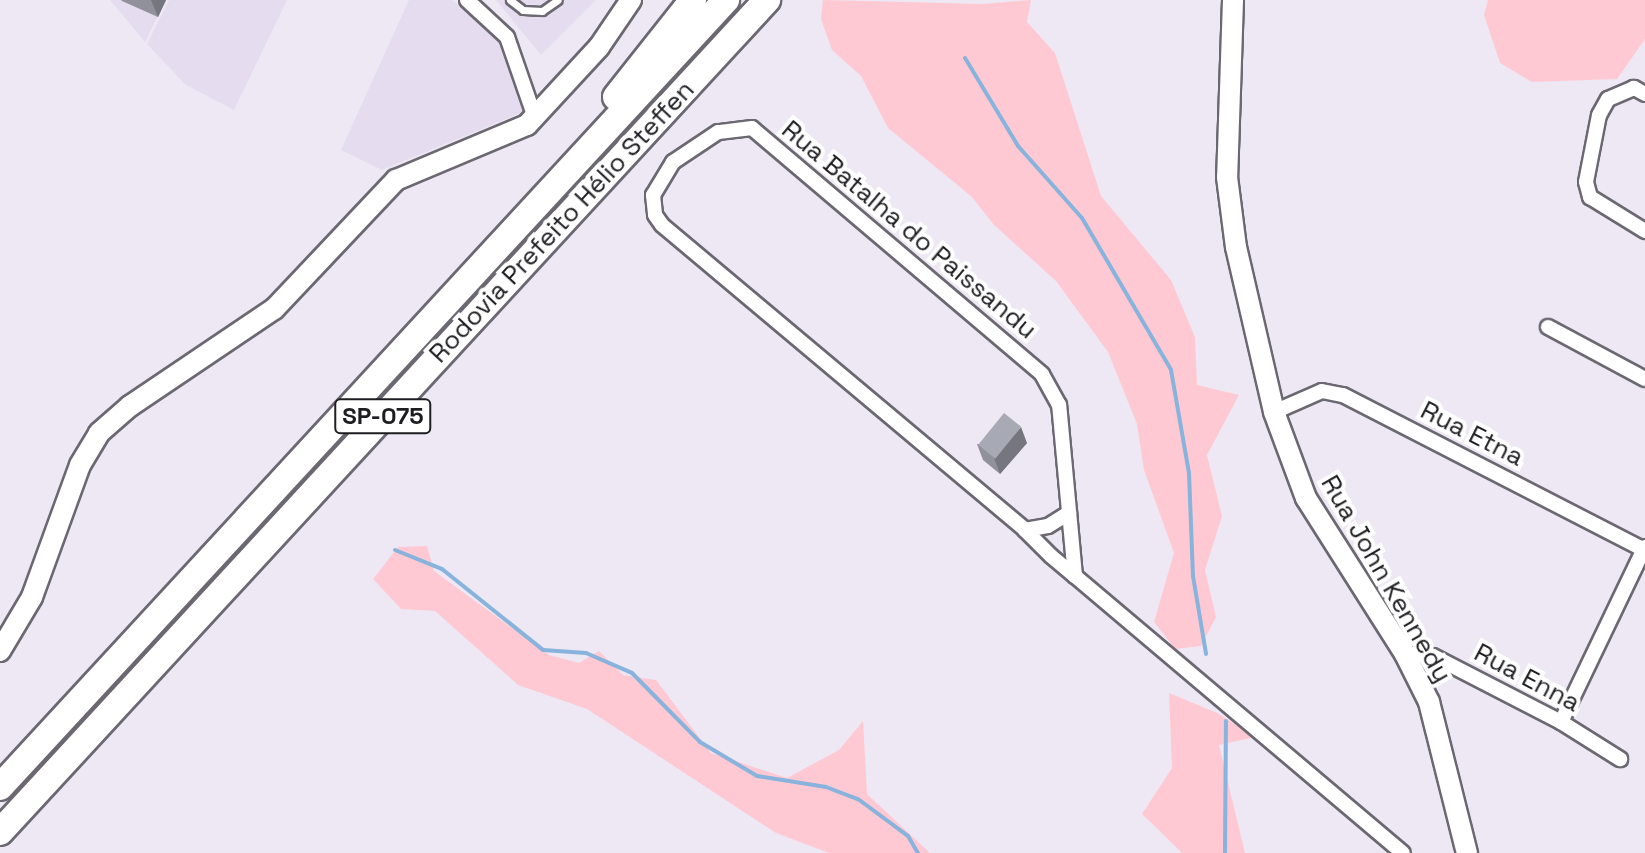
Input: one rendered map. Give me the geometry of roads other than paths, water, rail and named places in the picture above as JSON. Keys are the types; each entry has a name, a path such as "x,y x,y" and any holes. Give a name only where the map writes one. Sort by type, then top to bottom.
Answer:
{"highway":[{"path":"432,320 693,0"},
{"name":"Rodovia Prefeito Hélio Steffen","path":"0,787 726,0"},
{"name":"Rodovia Prefeito Hélio Steffen","path":"0,832 767,0"},
{"path":"741,28 783,0"}],"street":[{"path":"467,0 507,37 524,74 535,118"},
{"path":"0,651 32,597 80,465 99,433 130,406 274,309 396,180 513,133 535,118 599,47 631,0"},
{"name":"Rua John Kennedy","path":"1233,0 1227,177 1242,276 1274,412 1306,498 1405,654 1429,702 1467,853"},
{"path":"1640,91 1608,99 1599,115 1586,182 1590,197 1645,231"},
{"name":"Rua Batalha do Paissandu","path":"1075,576 1059,405 1042,374 752,128 718,132 673,162 653,195 655,215 662,225 1025,530 1075,576 1403,853"},
{"path":"1548,327 1645,379"},
{"name":"Rua Etna","path":"1274,412 1322,391 1343,395 1645,549"},
{"path":"1025,530 1048,526 1069,513"},
{"path":"1561,722 1645,549"},
{"name":"Rua Enna","path":"1405,654 1433,656 1561,722 1620,759"}],"lane":[{"path":"510,0 523,10 542,11 558,0"}],"waterway":[{"path":"965,58 1018,146 1082,218 1171,370 1189,473 1193,576 1206,654"},
{"path":"395,550 442,569 543,650 586,653 632,673 700,742 757,776 826,787 858,799 908,836 918,853"},
{"path":"1225,853 1226,721"}]}
